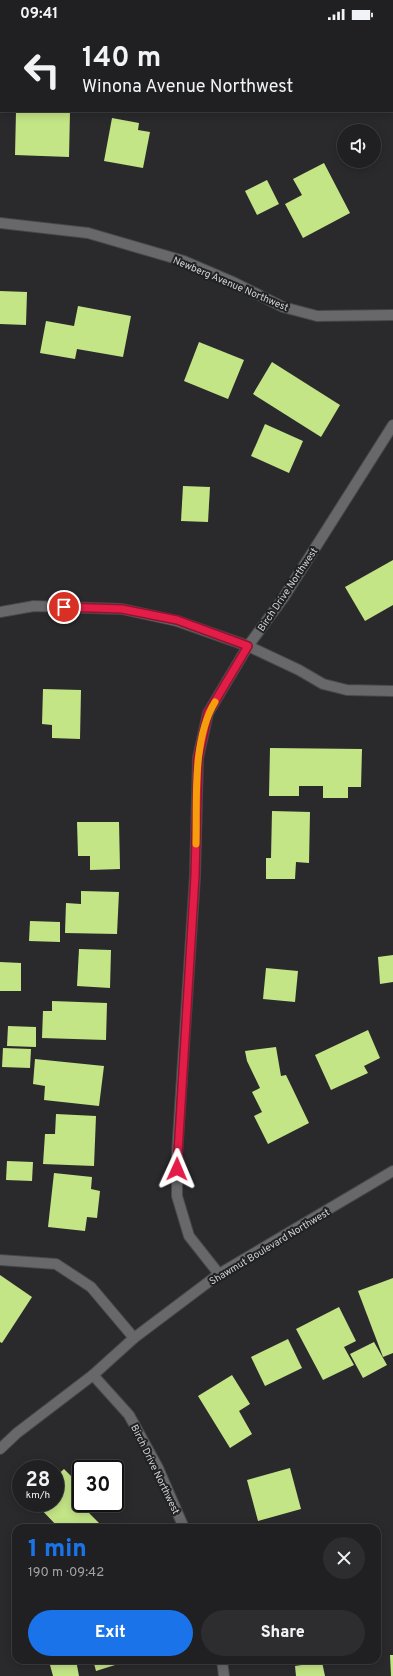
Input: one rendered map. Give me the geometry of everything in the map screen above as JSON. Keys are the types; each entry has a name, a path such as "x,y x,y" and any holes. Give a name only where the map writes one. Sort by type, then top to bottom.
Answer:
{"street":[{"name":"Newberg Avenue Northwest","path":"0,223 88,233 184,261 233,282 283,307 317,316 393,315"},
{"name":"Birch Drive Northwest","path":"219,1274 189,1236 177,1196 177,1155 195,876 198,758 208,713 248,646 284,597 393,425"},
{"path":"0,612 34,606 122,609 177,620 248,646 299,670 323,684 347,690 393,691"},
{"name":"Shawmut Boulevard Northwest","path":"0,1449 17,1433 93,1375 134,1338 219,1274 393,1170"},
{"path":"0,1260 56,1264 90,1287 134,1338"},
{"name":"Birch Drive Northwest","path":"93,1375 129,1414 158,1468 182,1524"},
{"path":"222,1664 224,1676"}],"building":[{"path":"16,112 70,112 69,157 15,155"},
{"path":"112,118 139,123 138,130 150,132 143,168 104,161"},
{"path":"324,163 350,213 303,238 285,204 302,195 293,179"},
{"path":"267,180 279,204 257,215 245,191"},
{"path":"0,291 27,292 26,325 0,324"},
{"path":"78,306 131,316 123,357 77,349 75,359 40,353 46,321 74,326"},
{"path":"199,342 244,360 228,399 184,381"},
{"path":"272,362 340,405 321,437 253,394"},
{"path":"265,424 303,441 289,473 251,456"},
{"path":"183,486 210,487 208,522 181,521"},
{"path":"393,560 393,605 365,621 345,587"},
{"path":"43,689 81,690 80,739 52,738 52,725 42,724"},
{"path":"270,748 362,749 361,787 348,787 348,798 323,798 323,786 299,786 299,796 269,796"},
{"path":"272,811 310,812 309,863 296,862 295,879 266,879 266,858 271,858"},
{"path":"77,822 119,822 120,869 90,870 90,856 78,856"},
{"path":"81,891 119,892 117,934 65,933 66,903 81,904"},
{"path":"30,921 60,922 60,942 29,941"},
{"path":"79,949 111,950 110,988 77,986"},
{"path":"393,955 393,982 380,984 378,957"},
{"path":"0,962 21,963 21,991 0,991"},
{"path":"266,968 298,971 295,1002 263,999"},
{"path":"52,1001 107,1003 106,1040 42,1038 43,1011 52,1011"},
{"path":"8,1026 36,1027 36,1047 7,1046"},
{"path":"368,1030 380,1058 364,1066 368,1073 331,1090 315,1055"},
{"path":"276,1047 281,1076 286,1075 309,1123 268,1144 254,1116 262,1112 252,1092 260,1088 247,1061 245,1051"},
{"path":"3,1048 31,1049 30,1068 2,1067"},
{"path":"35,1059 104,1066 99,1106 44,1100 45,1086 33,1084"},
{"path":"56,1114 96,1116 94,1166 43,1164 45,1134 55,1134"},
{"path":"7,1161 33,1162 32,1181 6,1180"},
{"path":"54,1173 92,1177 91,1189 100,1191 97,1218 87,1217 85,1231 48,1227"},
{"path":"0,1275 32,1297 2,1343 0,1342"},
{"path":"393,1278 393,1353 383,1357 358,1291"},
{"path":"339,1307 356,1341 344,1347 354,1365 323,1380 296,1329"},
{"path":"288,1339 302,1368 265,1386 251,1357"},
{"path":"374,1342 387,1365 363,1378 350,1354"},
{"path":"232,1375 250,1404 239,1411 252,1434 230,1448 198,1396"},
{"path":"290,1468 301,1509 258,1521 247,1480"},
{"path":"64,1469 72,1477 72,1512 88,1512 100,1524 55,1524 44,1512 64,1512"},
{"path":"390,1655 393,1655 393,1676 391,1676"},
{"path":"77,1664 79,1676 53,1676 50,1665"},
{"path":"94,1664 118,1664 96,1671"},
{"path":"322,1664 325,1676 296,1676 295,1666"}],"slow traffic":[{"path":"196,844 198,758 208,713 215,702"}],"route":[{"path":"64,607 122,609 177,620 248,646 208,713 198,758 195,876 177,1169"}]}
